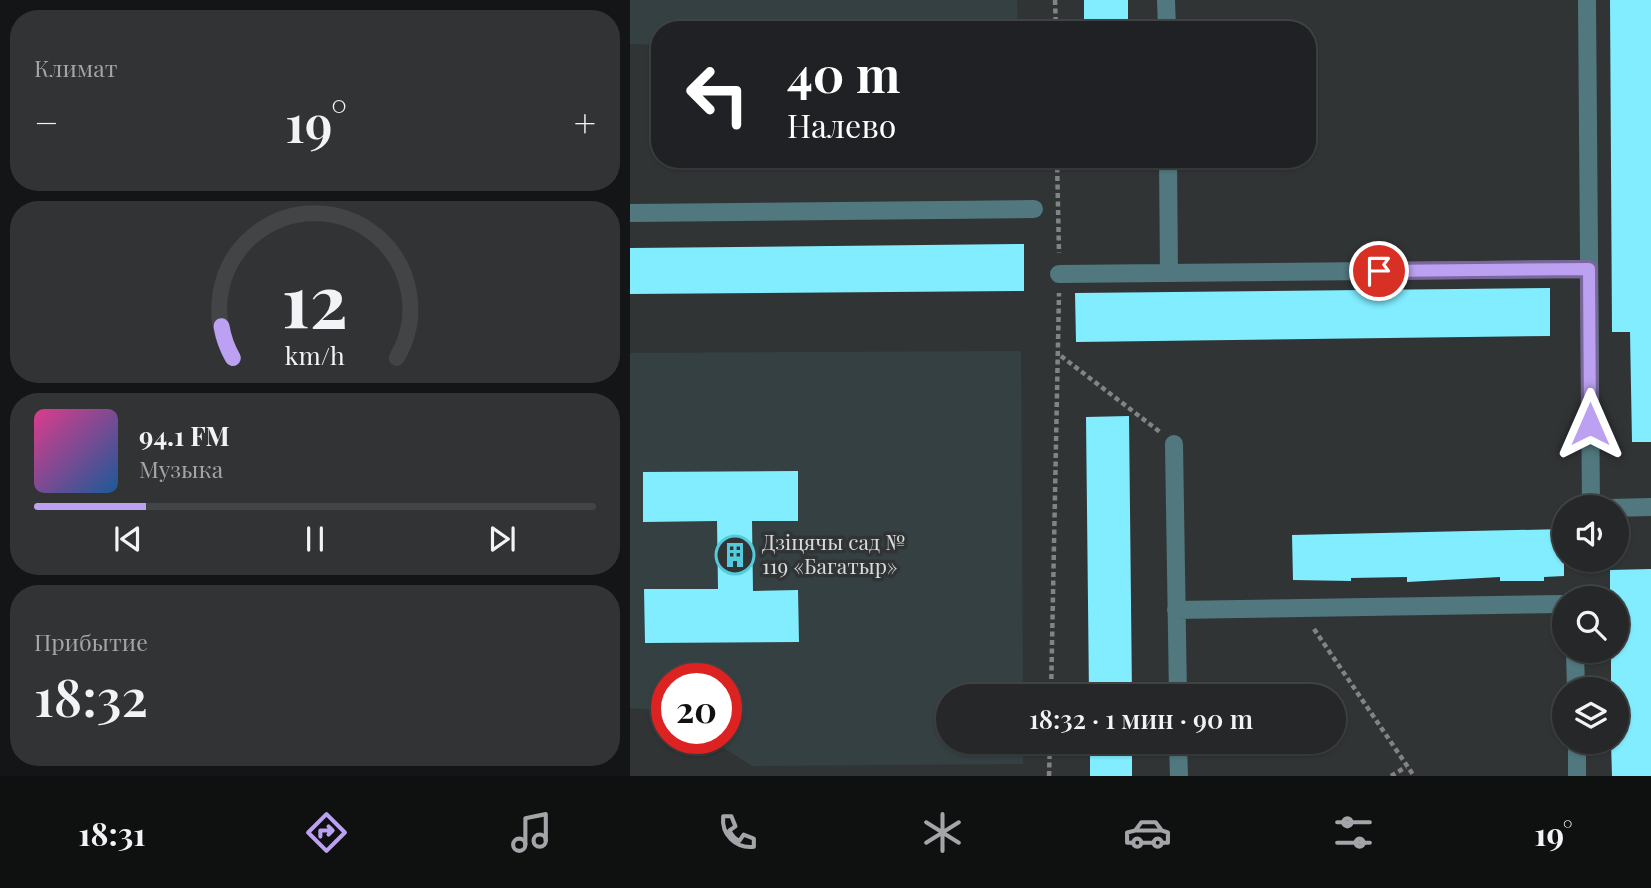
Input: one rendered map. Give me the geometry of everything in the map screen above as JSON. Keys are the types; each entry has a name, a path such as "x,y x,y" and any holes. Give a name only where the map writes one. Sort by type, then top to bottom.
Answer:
{"lane":[{"path":"1166,0 1167,21"},
{"path":"1587,0 1591,495"},
{"path":"1168,168 1169,273"},
{"path":"630,213 1034,209"},
{"path":"1059,274 1589,269"},
{"path":"1174,444 1178,684"},
{"path":"1629,508 1651,507"},
{"path":"1177,610 1552,604"},
{"path":"1178,754 1179,776"},
{"path":"1577,754 1577,776"}],"path":[{"path":"1055,0 1056,21"},
{"path":"1051,684 1060,356 1057,168"},
{"path":"1060,356 1174,444"},
{"path":"1300,607 1406,768 1414,776"},
{"path":"1049,776 1050,754"},
{"path":"1391,776 1406,768"}],"shaded area":[{"path":"630,0 1017,0 1018,21 651,21 651,45 630,44"},
{"path":"1021,351 1023,684 936,684 936,754 1023,754 1023,764 752,766 733,754 742,754 742,663 651,663 651,710 630,708 630,353"}],"building":[{"path":"1084,0 1128,0 1128,21 1084,21"},
{"path":"1610,0 1651,0 1651,442 1632,442 1630,332 1612,332"},
{"path":"1024,244 1024,291 630,294 630,248"},
{"path":"1550,288 1550,336 1076,342 1075,293"},
{"path":"1129,416 1132,684 1089,684 1086,417"},
{"name":"Дзіцячы сад № 119 «Багатыр»","path":"798,471 798,521 752,521 753,591 798,590 799,642 645,643 644,589 718,589 717,521 643,522 643,472"},
{"path":"1552,529 1552,572 1564,572 1564,576 1544,577 1544,581 1500,581 1500,577 1407,582 1407,577 1351,578 1351,581 1293,580 1292,535"},
{"path":"1651,569 1651,776 1612,776 1611,754 1629,754 1629,677 1611,677 1611,663 1629,663 1629,586 1610,586 1610,572 1629,572 1629,570"},
{"path":"1090,754 1132,754 1132,776 1090,776"}],"place":[{"name":"Дзіцячы сад № 119 «Багатыр»","path":"735,555"}],"route":[{"path":"1379,271 1589,269 1590,424"}]}
